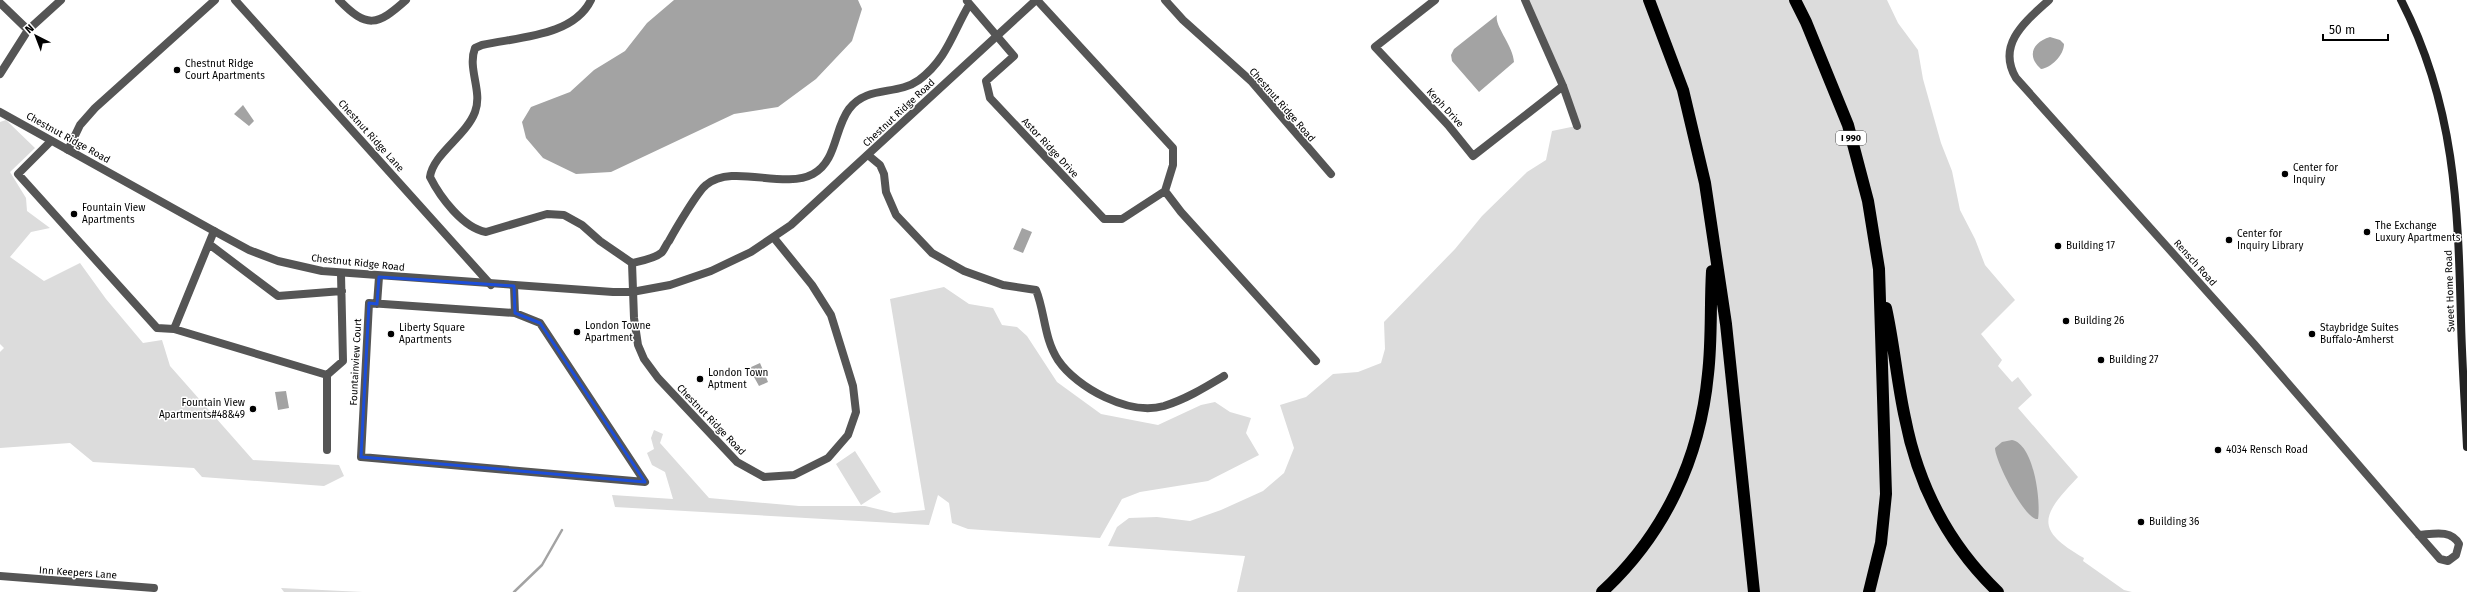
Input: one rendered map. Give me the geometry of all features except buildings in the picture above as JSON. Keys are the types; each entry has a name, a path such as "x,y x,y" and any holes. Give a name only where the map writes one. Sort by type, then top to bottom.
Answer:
{"highway":[{"path":"1649,0 1671,55 1690,114 1705,183 1713,246 1726,324 1754,592"},
{"name":"I 990","path":"1795,0 1812,36 1850,133 1869,209 1881,284"},
{"path":"1602,592 1631,562 1659,524 1682,482 1694,447 1703,411 1708,374 1713,246"},
{"path":"1869,592 1881,542 1886,494 1881,284"},
{"path":"1881,284 1892,334 1904,417 1920,476 1956,544 1998,592"}],"main road":[{"name":"Sweet Home Road","path":"2401,0 2430,64 2450,145 2456,192 2467,448"}],"street":[{"path":"0,74 28,30 61,0"},
{"path":"68,150 80,126 95,108 215,0"},
{"name":"Chestnut Ridge Lane","path":"236,0 491,285"},
{"path":"339,0 359,19 373,22 387,17 406,0"},
{"path":"591,0 580,16 552,30 482,45 475,48 472,60 478,100 476,111 464,131 433,166 430,177 440,194 460,216 480,231 486,232 547,214 564,216 582,225 600,242 632,263"},
{"path":"1036,0 1173,148 1173,165 1165,191 1181,212 1316,361"},
{"name":"Chestnut Ridge Road","path":"0,112 249,250 278,261 341,274 491,285 632,292 670,285 711,271 751,252 774,238 868,155 1036,0"},
{"name":"Chestnut Ridge Road","path":"1165,0 1183,20 1251,81 1331,174"},
{"name":"Keph Drive","path":"1435,0 1375,47 1448,125 1473,156 1563,86"},
{"path":"1525,0 1563,86 1577,126"},
{"name":"Rensch Road","path":"2048,0 2020,28 2012,40 2009,59 2016,78 2249,339 2419,534 2444,560 2452,559 2458,550 2459,544 2452,536 2446,534 2419,534"},
{"path":"632,263 660,254 706,185 726,177 796,178 813,174 833,152 841,120 850,107 865,95 886,89 906,88 919,80 938,60 952,41 968,2 998,36"},
{"path":"0,3 28,30"},
{"name":"Astor Ridge Drive","path":"998,36 1014,56 986,81 990,98 1104,220 1122,219 1165,191"},
{"path":"51,141 18,174 157,328 174,328 327,375"},
{"path":"868,155 880,165 884,174 886,192 896,215 932,253 964,271 1003,285 1036,290 1047,334 1058,359 1080,383 1102,397 1136,407 1163,406 1195,394 1224,376"},
{"path":"174,328 214,231"},
{"name":"Chestnut Ridge Road","path":"632,292 638,345 658,378 737,462 764,477 794,475 828,458 848,435 856,412 852,386 830,315 812,285 774,238"},
{"path":"208,244 278,296 342,291"},
{"path":"632,263 632,292"},
{"path":"327,450 327,375 343,360 341,274"},
{"path":"379,277 377,304 515,313 514,286"},
{"name":"Fountainview Court","path":"377,304 369,303 361,457 645,482 540,323 515,313"},
{"name":"Inn Keepers Lane","path":"0,576 154,588"}],"highlighted area":[{"path":"379,277 514,286 515,313 540,323 645,482 361,457 369,303 377,304"}],"shaded area":[{"path":"674,0 858,0 862,9 852,41 816,79 778,107 734,114 611,172 576,174 543,158 526,138 522,122 531,107 570,92 594,70 625,51 647,23"},
{"path":"1525,0 1887,0 1898,23 1918,50 1923,79 1941,143 1952,171 1960,210 1975,239 1985,265 2015,300 1981,334 2002,360 1998,366 2012,382 2018,377 2032,395 2018,408 2078,477 2066,490 2051,512 2048,521 2050,530 2056,538 2068,548 2084,558 2083,561 2124,590 2132,592 1237,592 1245,556 1108,546 1117,527 1129,518 1157,517 1190,521 1221,510 1263,491 1284,473 1294,448 1280,405 1306,397 1333,374 1358,372 1381,363 1385,349 1384,322 1455,249 1482,216 1527,172 1546,160 1552,131 1576,126"},
{"path":"1497,15 1498,25 1510,49 1514,62 1479,92 1452,61 1451,55 1454,49"},
{"path":"2050,37 2060,40 2064,44 2062,52 2053,64 2041,69 2036,64 2034,59 2034,50 2039,42"},
{"path":"243,105 254,121 249,126 234,114"},
{"path":"6,120 35,148 10,172 26,198 27,211 50,228 31,232 10,257 44,281 80,263 106,299 143,343 162,340 170,366 253,460 339,465 344,476 324,486 202,477 194,468 93,462 70,443 0,448 0,352 4,348 0,344 0,122"},
{"path":"1022,228 1032,232 1023,253 1013,249"},
{"path":"944,287 969,304 993,308 1002,325 1017,327 1027,336 1057,382 1101,414 1158,425 1201,405 1215,402 1230,412 1251,418 1246,433 1259,455 1208,481 1140,492 1122,499 1100,538 968,529 952,523 949,503 938,495 929,525 615,507 612,495 673,499 665,472 652,465 647,453 654,449 651,438 654,430 663,434 660,443 709,498 799,506 865,506 894,513 925,510 890,299"},
{"path":"760,363 768,382 759,386 749,368"},
{"path":"286,391 289,408 278,410 275,392"},
{"path":"2012,440 2020,444 2031,462 2037,487 2039,511 2038,519 2026,511 2019,501 2005,477 1996,455 1995,448 2002,442"},
{"path":"855,451 881,492 861,505 836,464"},
{"path":"281,588 363,592 284,592"}],"waterway":[{"path":"514,592 542,565 562,530"}],"place":[{"name":"Chestnut Ridge Court Apartments","path":"177,70"},
{"name":"Center for Inquiry","path":"2285,174"},
{"name":"Fountain View Apartments","path":"74,214"},
{"name":"The Exchange Luxury Apartments","path":"2367,232"},
{"name":"Center for Inquiry Library","path":"2229,240"},
{"name":"Building 17","path":"2058,246"},
{"name":"Building 26","path":"2066,321"},
{"name":"London Towne Apartment","path":"577,332"},
{"name":"Liberty Square Apartments","path":"391,334"},
{"name":"Staybridge Suites Buffalo-Amherst","path":"2312,334"},
{"name":"Building 27","path":"2101,360"},
{"name":"London Town Aptment","path":"700,379"},
{"name":"Fountain View Apartments#48&49","path":"253,409"},
{"name":"4034 Rensch Road","path":"2218,450"},
{"name":"Building 36","path":"2141,522"}]}
